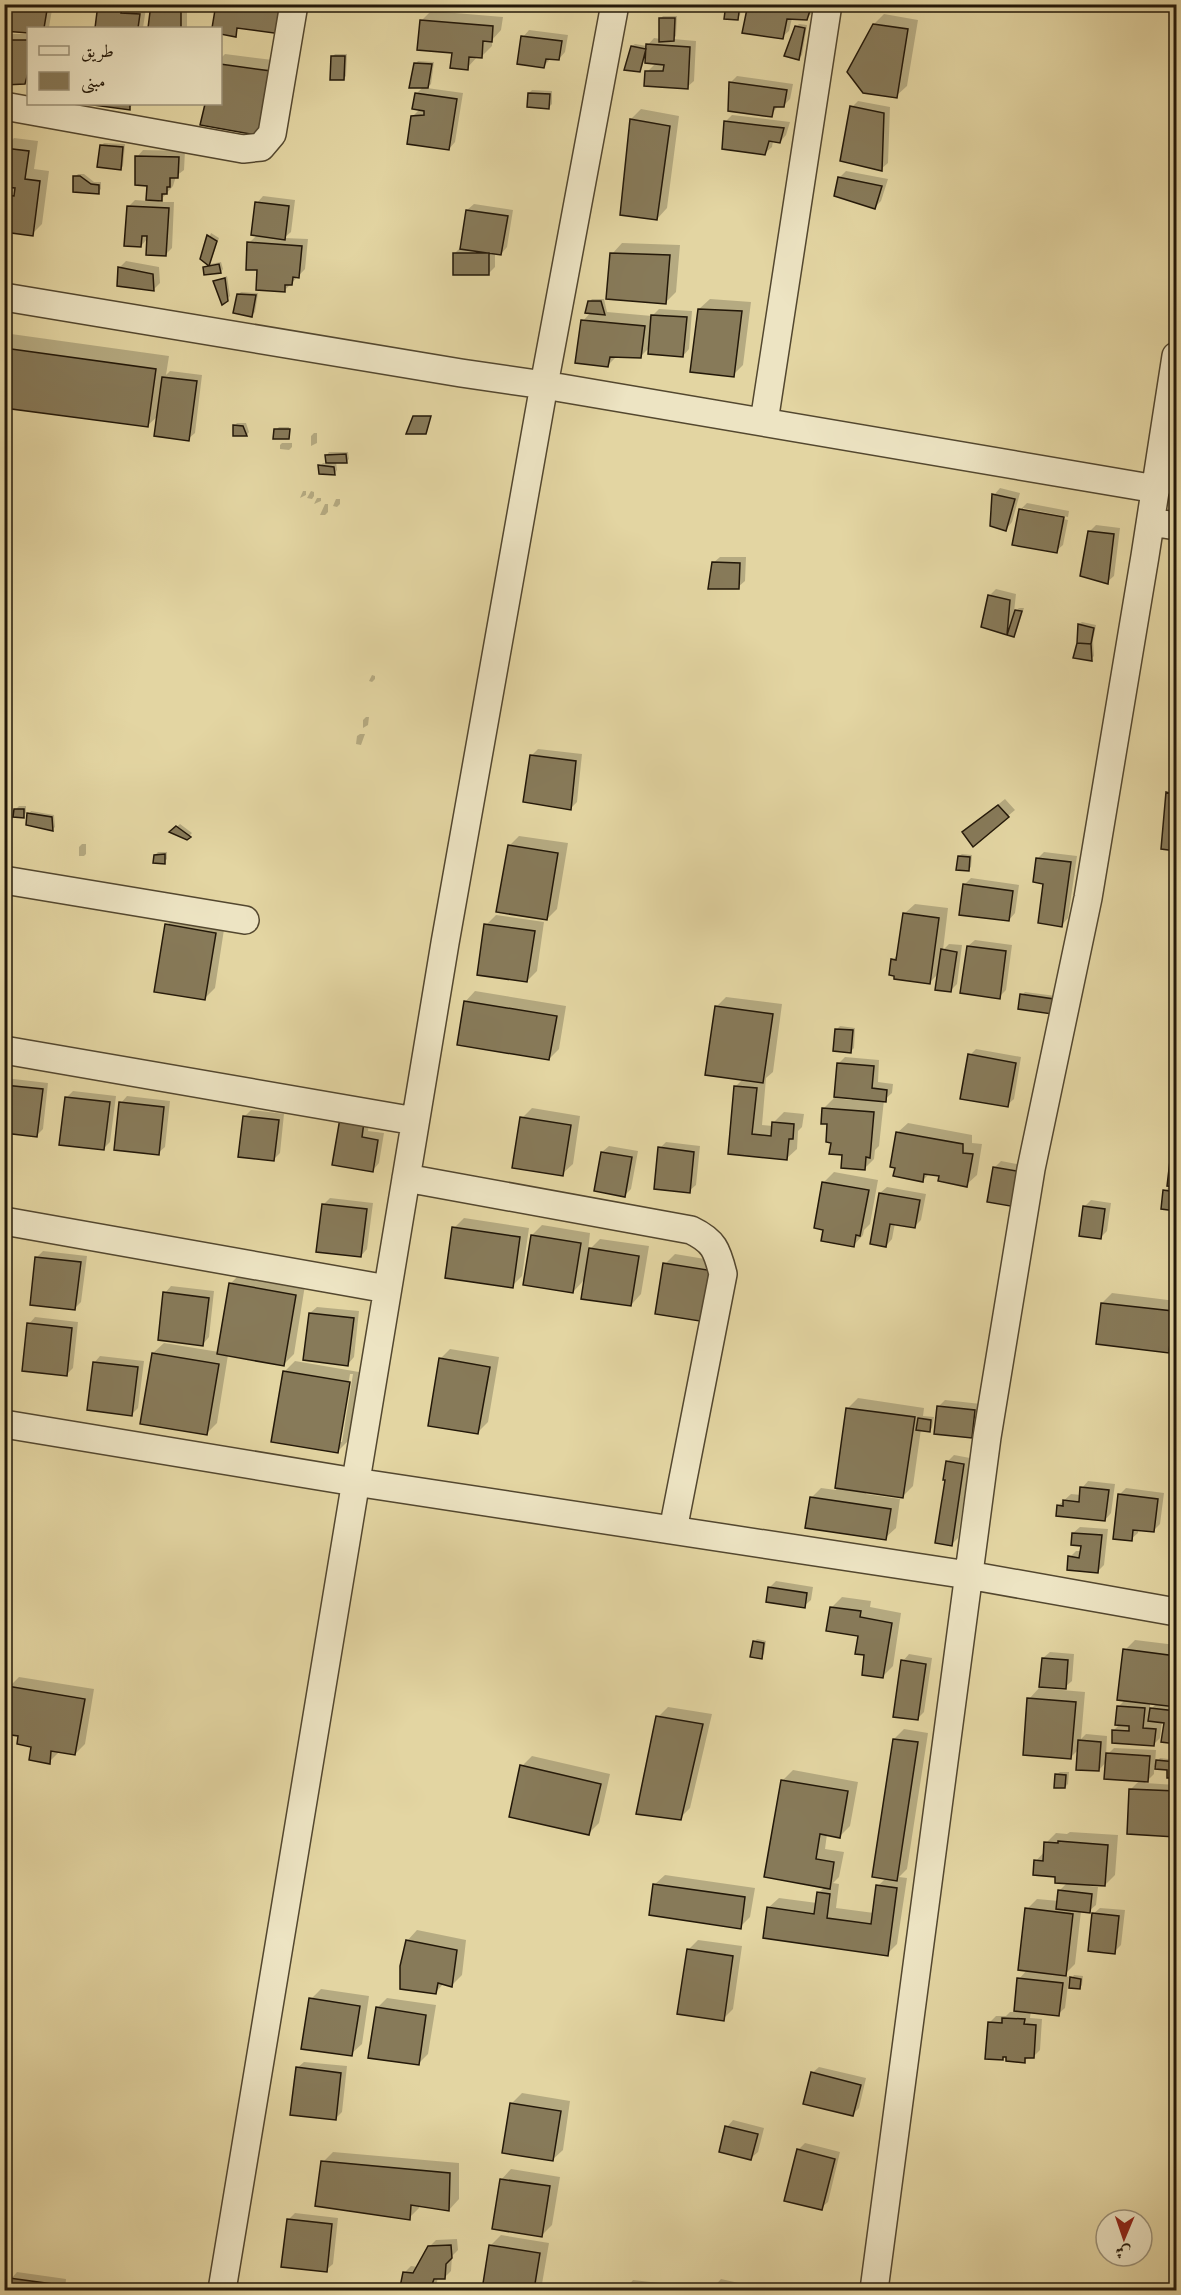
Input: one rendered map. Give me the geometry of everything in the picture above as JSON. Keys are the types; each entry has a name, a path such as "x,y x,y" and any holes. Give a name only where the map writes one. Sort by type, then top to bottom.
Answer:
{"street":[{"path":"4,106 243,149 261,147 272,134 294,4"},
{"path":"222,2290 415,1121 544,385 615,4"},
{"path":"764,422 828,4"},
{"path":"4,297 544,385 1156,489"},
{"path":"874,2290 987,1437 1031,1169 1163,524 1156,489 1176,356"},
{"path":"4,880 245,920"},
{"path":"4,1050 415,1121"},
{"path":"406,1178 691,1230 707,1238 717,1252 723,1274 673,1530"},
{"path":"4,1221 387,1289"},
{"path":"4,1424 355,1482 968,1575 1176,1612"}],"building":[{"path":"4,4 48,4 44,27 27,27 27,33 4,31"},
{"path":"98,4 123,4 121,13 140,14 138,27 95,27"},
{"path":"151,4 181,4 181,27 148,27"},
{"path":"216,4 285,4 281,34 237,28 236,37 222,34 222,27 212,27"},
{"path":"635,4 672,4 671,9"},
{"path":"726,4 740,4 738,20 724,19"},
{"path":"748,4 812,4 807,20 787,19 783,39 742,33"},
{"path":"659,18 675,18 674,41 659,42"},
{"path":"420,20 493,26 492,42 483,41 482,58 469,57 468,70 450,68 452,53 417,50"},
{"path":"873,24 908,29 897,98 863,93 847,72"},
{"path":"795,26 805,28 799,60 784,56"},
{"path":"521,36 562,41 559,60 546,59 544,68 517,64"},
{"path":"4,40 27,40 25,84 4,85"},
{"path":"646,44 690,47 688,89 644,86 645,71 663,71 664,65 645,63"},
{"path":"631,46 646,49 640,72 624,70"},
{"path":"331,56 345,56 344,80 330,80"},
{"path":"414,63 432,64 428,88 409,88"},
{"path":"222,64 271,71 262,136 200,125 205,105 222,105"},
{"path":"729,82 787,90 784,107 774,107 772,117 728,111"},
{"path":"415,93 457,99 449,150 407,144 411,116 424,115 424,111 412,109"},
{"path":"528,93 550,94 549,109 527,107"},
{"path":"93,105 130,105 130,110"},
{"path":"850,106 884,113 882,171 840,161"},
{"path":"630,119 670,126 657,220 620,215"},
{"path":"724,121 784,128 780,143 769,141 765,155 722,149"},
{"path":"100,145 123,147 121,170 97,167"},
{"path":"4,148 29,151 25,179 40,181 33,236 4,232 4,195 14,196 15,188 4,187"},
{"path":"135,156 179,157 178,178 170,178 170,187 167,187 167,194 162,194 162,201 146,200 147,186 135,185"},
{"path":"73,176 80,176 91,184 99,185 99,194 73,192"},
{"path":"838,177 882,186 875,209 834,196"},
{"path":"255,202 289,206 285,240 251,235"},
{"path":"127,206 169,208 166,256 146,255 147,236 142,236 141,247 124,246"},
{"path":"466,210 508,216 501,255 460,249"},
{"path":"207,235 217,241 209,266 200,259"},
{"path":"247,242 302,246 299,278 293,277 292,285 285,285 285,292 256,290 257,270 246,270"},
{"path":"453,253 489,253 489,275 453,275"},
{"path":"610,253 670,255 666,304 606,299"},
{"path":"219,264 221,273 204,275 203,267"},
{"path":"118,267 153,274 154,291 117,286"},
{"path":"225,278 228,301 222,305 213,281"},
{"path":"237,294 256,295 252,317 233,313"},
{"path":"588,301 601,301 605,315 585,313"},
{"path":"698,309 742,311 734,377 690,372"},
{"path":"651,315 687,317 683,357 648,354"},
{"path":"581,320 645,326 641,358 610,357 608,367 575,363"},
{"path":"4,348 156,369 148,427 4,408"},
{"path":"162,377 197,381 189,441 154,436"},
{"path":"413,416 431,416 426,434 406,434"},
{"path":"233,425 243,426 247,436 233,436"},
{"path":"274,429 290,429 289,439 273,439"},
{"path":"346,454 347,463 326,463 325,455"},
{"path":"318,465 334,467 335,475 319,474"},
{"path":"992,494 1015,499 1006,531 990,526"},
{"path":"1019,509 1064,517 1057,553 1012,545"},
{"path":"1088,531 1114,534 1108,584 1080,576"},
{"path":"712,562 740,563 739,589 708,589"},
{"path":"988,595 1010,600 1007,635 981,627"},
{"path":"1015,610 1022,611 1014,637 1007,635"},
{"path":"1078,624 1094,628 1091,644 1077,643"},
{"path":"1077,643 1091,644 1092,661 1073,658"},
{"path":"530,755 576,761 571,810 523,802"},
{"path":"1166,792 1176,795 1176,851 1161,849"},
{"path":"998,805 1009,817 973,847 962,832"},
{"path":"14,809 24,809 24,818 13,817"},
{"path":"27,813 52,817 53,831 26,825"},
{"path":"176,826 191,837 187,840 169,832"},
{"path":"508,845 558,853 547,920 496,912"},
{"path":"165,854 165,864 153,863 154,855"},
{"path":"958,856 970,857 969,871 956,870"},
{"path":"1036,858 1071,862 1062,927 1038,923 1043,884 1033,882"},
{"path":"963,884 1013,891 1009,921 959,915"},
{"path":"903,913 939,918 930,984 894,979 894,976 889,975 891,959 896,960"},
{"path":"165,924 216,933 205,1000 154,992"},
{"path":"484,924 535,931 527,982 477,975"},
{"path":"967,946 1006,951 1000,999 960,993"},
{"path":"941,949 957,952 951,992 935,990"},
{"path":"1020,994 1054,999 1052,1014 1018,1009"},
{"path":"464,1001 557,1016 549,1060 457,1045"},
{"path":"715,1006 773,1014 763,1083 705,1075"},
{"path":"835,1029 853,1030 851,1053 833,1051"},
{"path":"968,1054 1016,1063 1008,1107 960,1099"},
{"path":"837,1063 874,1066 872,1088 887,1090 886,1102 834,1097"},
{"path":"4,1085 43,1089 37,1137 4,1133"},
{"path":"734,1086 757,1088 752,1134 771,1136 772,1122 794,1124 793,1139 789,1139 787,1160 728,1154"},
{"path":"65,1097 110,1102 104,1150 59,1145"},
{"path":"119,1102 164,1107 159,1155 114,1150"},
{"path":"822,1108 874,1112 870,1158 866,1157 865,1170 841,1168 842,1155 829,1154 831,1143 826,1142 827,1124 821,1124"},
{"path":"243,1116 279,1120 274,1161 238,1157"},
{"path":"520,1117 571,1125 563,1176 512,1168"},
{"path":"340,1118 364,1122 362,1137 378,1140 373,1172 332,1165"},
{"path":"896,1132 963,1144 963,1153 973,1154 967,1187 938,1181 939,1176 924,1174 923,1182 893,1176 895,1168 890,1167"},
{"path":"658,1147 694,1152 690,1193 654,1189"},
{"path":"601,1152 632,1157 625,1197 594,1191"},
{"path":"1171,1152 1176,1153 1176,1187 1167,1186"},
{"path":"993,1167 1022,1172 1016,1207 987,1202"},
{"path":"822,1182 869,1190 860,1236 856,1235 854,1247 821,1241 823,1230 814,1228"},
{"path":"1163,1190 1176,1192 1176,1211 1161,1209"},
{"path":"879,1193 920,1200 915,1228 890,1224 886,1247 870,1244"},
{"path":"322,1204 367,1209 361,1257 316,1252"},
{"path":"1083,1206 1105,1209 1101,1239 1079,1236"},
{"path":"452,1227 520,1237 513,1288 445,1278"},
{"path":"531,1235 581,1243 573,1293 523,1285"},
{"path":"589,1248 639,1256 631,1306 581,1299"},
{"path":"35,1257 81,1262 75,1310 30,1305"},
{"path":"663,1263 714,1271 706,1322 655,1314"},
{"path":"229,1283 296,1295 284,1366 217,1354"},
{"path":"163,1292 209,1298 203,1346 158,1340"},
{"path":"1101,1303 1173,1311 1169,1353 1096,1344"},
{"path":"309,1313 354,1318 348,1366 303,1360"},
{"path":"27,1323 72,1328 67,1376 22,1371"},
{"path":"152,1353 219,1364 207,1435 140,1424"},
{"path":"439,1358 490,1367 478,1434 428,1426"},
{"path":"93,1362 138,1367 132,1416 87,1410"},
{"path":"283,1371 350,1382 338,1453 271,1442"},
{"path":"937,1406 975,1410 972,1438 934,1434"},
{"path":"846,1408 915,1417 903,1498 835,1488"},
{"path":"918,1418 931,1420 930,1432 916,1430"},
{"path":"946,1461 964,1464 952,1546 935,1543"},
{"path":"1080,1487 1109,1490 1105,1521 1056,1516 1057,1505 1063,1506 1063,1500 1079,1502"},
{"path":"1118,1494 1158,1499 1154,1532 1133,1530 1132,1541 1113,1539"},
{"path":"810,1497 891,1509 886,1540 805,1528"},
{"path":"1072,1533 1102,1535 1098,1573 1067,1570 1068,1556 1079,1558 1081,1546 1071,1545"},
{"path":"768,1587 807,1593 805,1608 766,1602"},
{"path":"830,1607 861,1611 860,1617 892,1623 883,1678 862,1675 864,1655 855,1654 858,1636 826,1631"},
{"path":"753,1641 764,1643 762,1659 750,1657"},
{"path":"1123,1649 1176,1656 1176,1707 1117,1700"},
{"path":"1042,1658 1068,1660 1066,1689 1039,1687"},
{"path":"901,1660 926,1664 918,1720 893,1717"},
{"path":"7,1686 85,1699 75,1755 51,1751 50,1764 29,1760 31,1747 17,1744 18,1736 4,1734 4,1702"},
{"path":"1027,1698 1076,1702 1071,1759 1023,1755"},
{"path":"1117,1706 1145,1708 1143,1728 1156,1729 1154,1746 1112,1743 1112,1730 1129,1731 1129,1726 1115,1725"},
{"path":"1150,1708 1176,1711 1176,1744 1161,1742 1164,1723 1148,1721"},
{"path":"656,1716 703,1724 681,1820 636,1814"},
{"path":"893,1739 918,1742 897,1881 872,1877"},
{"path":"1078,1740 1101,1742 1099,1771 1076,1770"},
{"path":"1106,1753 1150,1756 1148,1782 1104,1779"},
{"path":"1156,1760 1176,1762 1176,1778 1167,1778 1167,1770 1155,1769"},
{"path":"520,1765 601,1784 589,1835 509,1817"},
{"path":"1055,1774 1066,1775 1065,1788 1054,1788"},
{"path":"781,1780 848,1791 840,1838 820,1834 816,1859 834,1862 830,1889 764,1877"},
{"path":"1129,1789 1176,1791 1175,1837 1127,1834"},
{"path":"1058,1841 1108,1845 1105,1886 1055,1883 1055,1877 1033,1875 1034,1860 1043,1861 1044,1842 1058,1843"},
{"path":"653,1884 745,1897 741,1929 649,1915"},
{"path":"876,1885 897,1888 888,1956 763,1938 767,1907 814,1914 817,1892 830,1894 827,1918 871,1924"},
{"path":"1058,1890 1092,1894 1090,1913 1056,1909"},
{"path":"1025,1908 1073,1914 1066,1976 1018,1970"},
{"path":"1092,1913 1119,1916 1115,1954 1088,1951"},
{"path":"406,1940 457,1950 452,1987 438,1983 436,1994 400,1989 400,1966"},
{"path":"687,1949 733,1956 724,2021 677,2014"},
{"path":"1070,1977 1081,1979 1080,1989 1069,1988"},
{"path":"1017,1978 1063,1983 1059,2016 1014,2011"},
{"path":"309,1998 360,2006 352,2056 301,2049"},
{"path":"376,2007 426,2015 419,2065 368,2058"},
{"path":"1002,2018 1025,2019 1024,2024 1036,2025 1034,2058 1025,2058 1025,2063 1006,2061 1006,2057 1003,2057 1003,2060 985,2059 988,2022 1002,2023"},
{"path":"296,2067 341,2073 336,2120 290,2115"},
{"path":"811,2072 861,2085 853,2116 803,2104"},
{"path":"510,2103 561,2111 553,2161 502,2153"},
{"path":"725,2126 758,2134 751,2160 719,2152"},
{"path":"797,2149 835,2159 822,2210 784,2201"},
{"path":"321,2161 450,2173 449,2211 411,2205 410,2220 315,2206"},
{"path":"500,2179 550,2186 542,2237 492,2229"},
{"path":"287,2219 332,2224 327,2272 281,2267"},
{"path":"451,2245 452,2258 446,2264 445,2279 434,2279 430,2290 400,2287 403,2272 413,2273 428,2246"},
{"path":"489,2245 540,2253 534,2290 482,2290"},
{"path":"9,2278 60,2285 60,2290 8,2290"}]}
